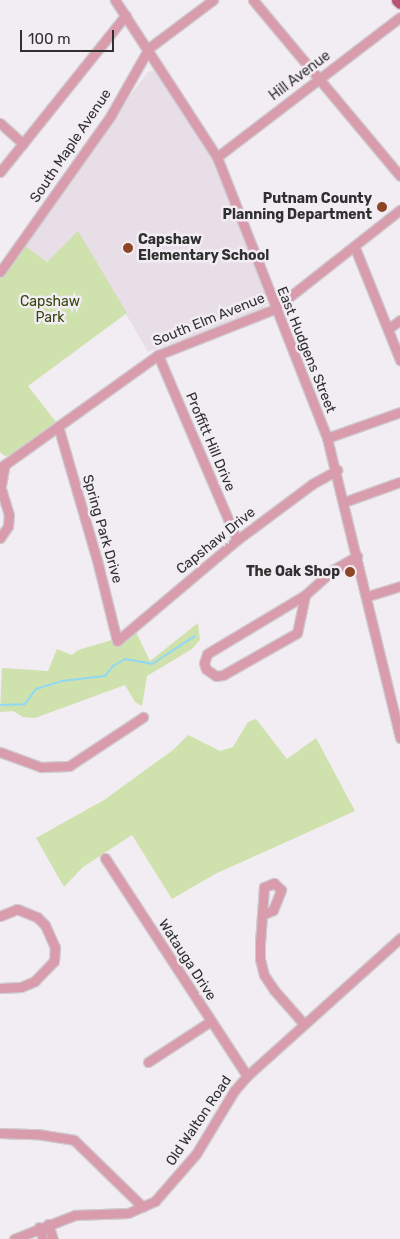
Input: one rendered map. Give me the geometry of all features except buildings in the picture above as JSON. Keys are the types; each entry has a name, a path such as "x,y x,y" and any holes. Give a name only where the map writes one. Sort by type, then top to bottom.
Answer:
{"street":[{"name":"East Hudgens Street","path":"115,0 149,48 217,157 274,309 326,438 337,470 400,738"},
{"name":"South Maple Avenue","path":"0,272 111,116 149,48 213,0"},
{"path":"252,0 320,78 400,176"},
{"path":"0,172 126,14"},
{"name":"Hill Avenue","path":"217,157 400,17"},
{"path":"0,123 24,144"},
{"name":"South Elm Avenue","path":"2,463 158,355 274,309 400,210"},
{"path":"354,248 400,360"},
{"path":"388,329 400,320"},
{"name":"Proffitt Hill Drive","path":"158,355 237,540"},
{"path":"326,438 400,412"},
{"name":"Spring Park Drive","path":"58,426 97,560 117,641"},
{"path":"0,534 8,526 9,515 1,489 2,463"},
{"name":"Capshaw Drive","path":"117,641 237,540 312,484 337,470"},
{"path":"344,502 400,482"},
{"path":"305,595 297,634 223,675 216,676 206,669 204,663 207,654 305,595 333,570 357,556"},
{"path":"368,596 400,586"},
{"path":"0,752 40,767 69,766 143,717"},
{"name":"Watauga Drive","path":"105,858 246,1076"},
{"path":"0,916 17,909 37,917 45,925 55,948 54,961 35,981 14,989 0,988"},
{"path":"262,915 260,959 264,975 304,1024"},
{"name":"Old Walton Road","path":"14,1239 75,1215 128,1213 155,1201 180,1176 246,1076 400,938"},
{"path":"148,1062 211,1021"},
{"path":"0,1134 38,1134 74,1140 143,1207"},
{"path":"43,1239 44,1226"},
{"path":"44,1226 53,1239"}],"shaded area":[{"path":"155,70 217,166 268,303 262,311 148,352 78,232 47,262 24,245 108,125 148,72"}],"green space":[{"name":"Capshaw Park","path":"78,231 127,313 28,386 56,422 12,455 5,456 0,452 0,279 24,245 47,262"},
{"path":"198,623 200,640 192,649 147,676 142,706 135,702 125,685 35,718 23,717 13,711 0,712 2,668 48,671 57,649 72,655 78,650 112,640 117,645 135,630 150,661"},
{"path":"256,719 287,759 316,738 355,811 215,874 172,899 132,835 83,867 64,887 36,838 104,800 173,750 188,735 220,751 233,747 248,722"}],"waterway":[{"path":"0,705 25,704 36,689 62,681 105,676 113,666 125,659 152,664 195,636"}],"place":[{"name":"Putnam County Planning Department","path":"382,207"},
{"name":"Capshaw Elementary School","path":"128,248"},
{"name":"The Oak Shop","path":"350,572"}]}
